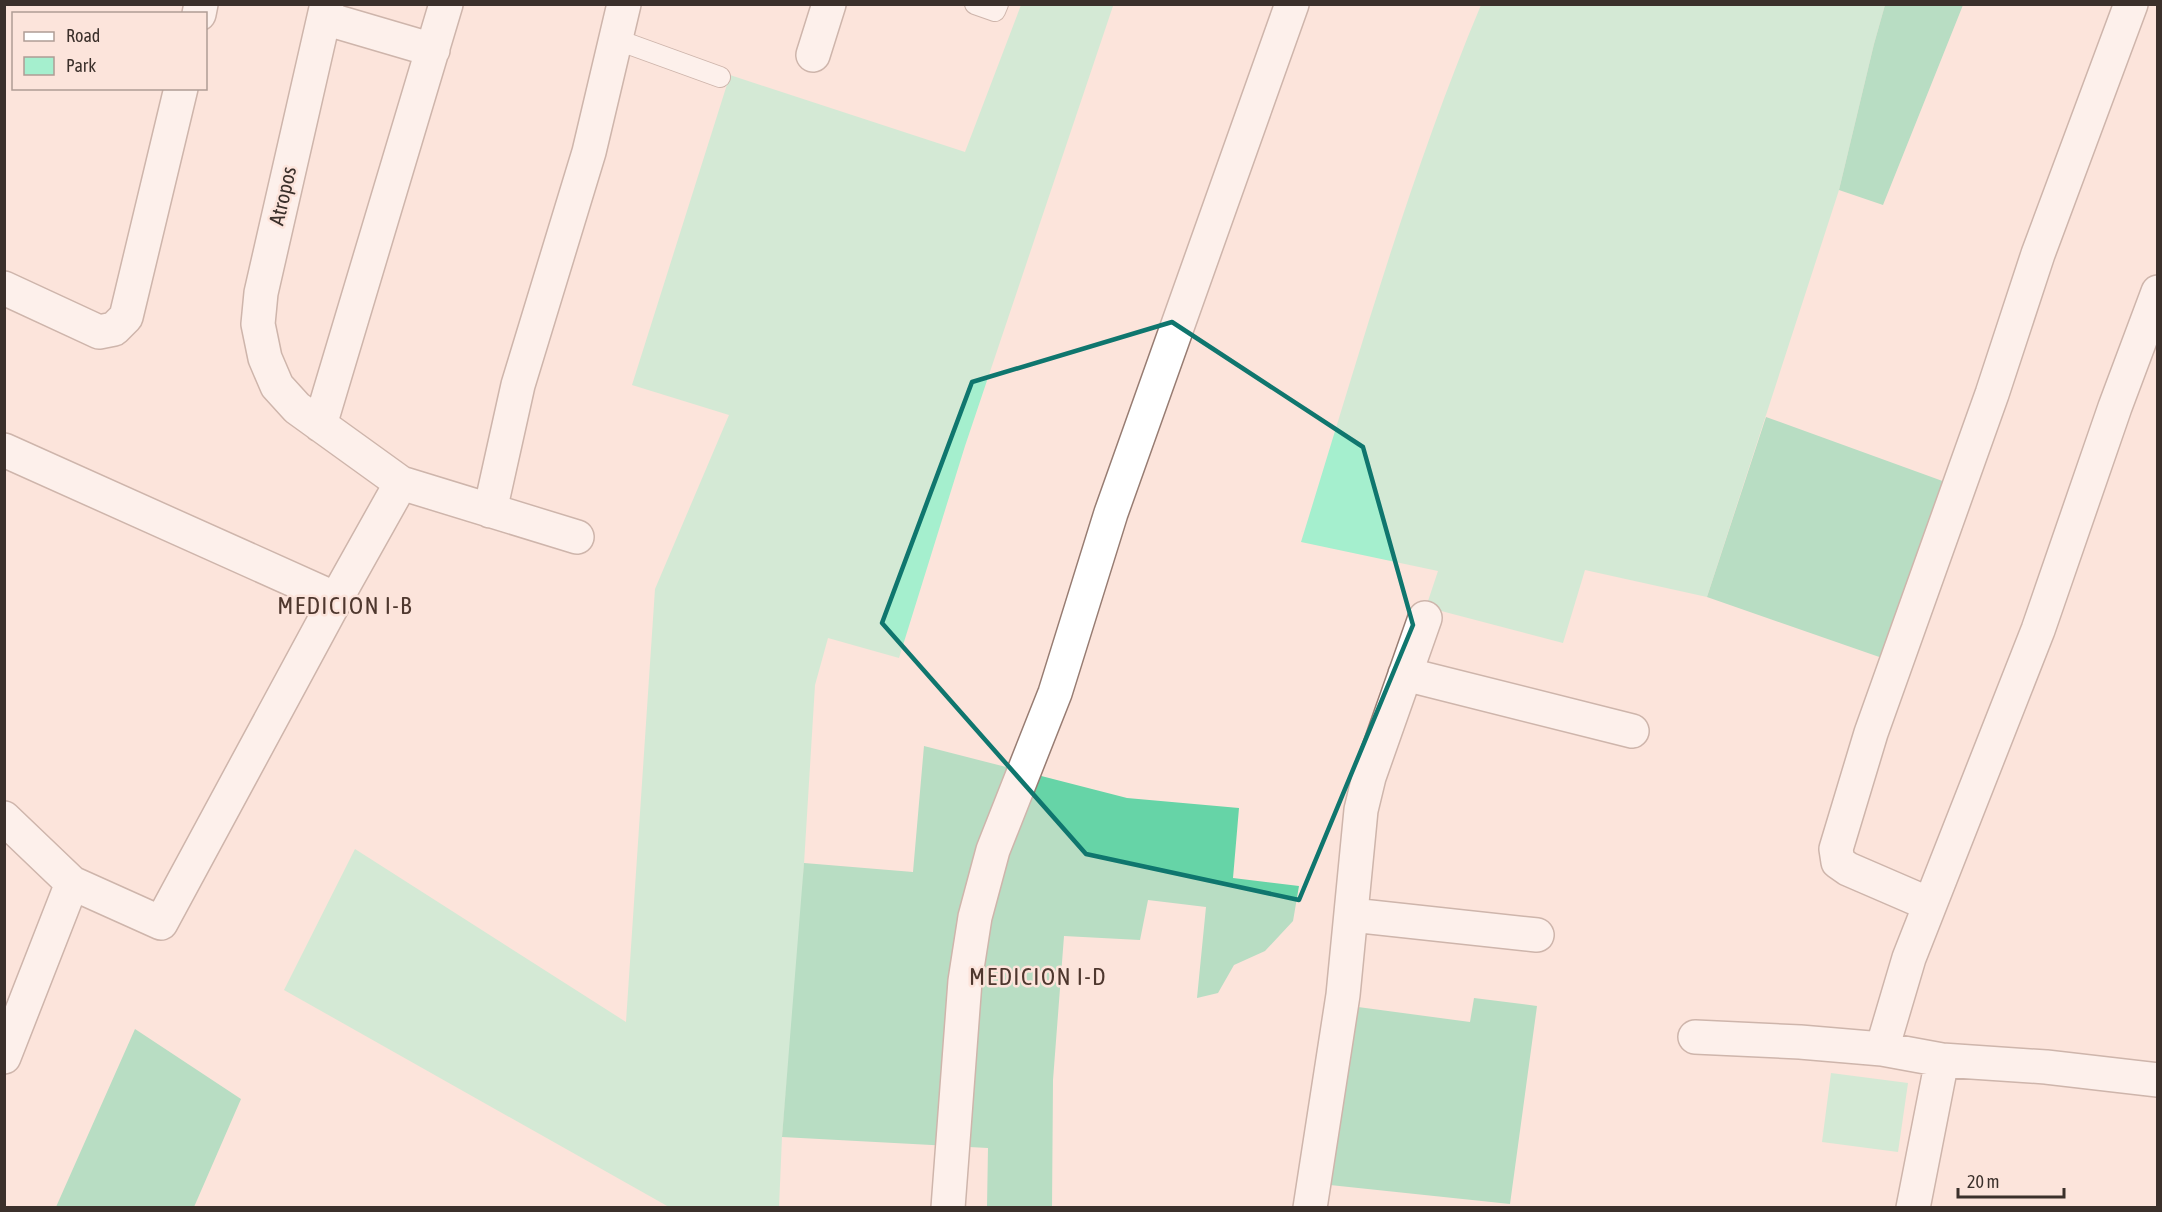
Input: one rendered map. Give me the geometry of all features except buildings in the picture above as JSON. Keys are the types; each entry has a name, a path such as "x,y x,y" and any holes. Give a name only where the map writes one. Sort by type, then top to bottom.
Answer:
{"street":[{"path":"320,425 446,4"},
{"path":"490,511 518,385 589,152 624,4"},
{"path":"813,55 829,4"},
{"path":"948,1208 965,981 975,917 993,850 1055,693 1111,513 1292,4"},
{"path":"1929,904 1848,869 1838,862 1836,849 1871,733 1992,394 2046,232 2131,4"},
{"path":"325,11 433,50"},
{"name":"Atropos","path":"325,11 261,292 258,324 265,358 278,386 297,408 401,483 577,537"},
{"path":"4,288 99,332 114,329 126,317 180,90"},
{"path":"1882,1049 1929,904 1978,787 2034,640 2157,292"},
{"path":"4,450 336,598"},
{"path":"4,818 72,883 161,923 336,598 401,483"},
{"path":"1310,1208 1343,995 1361,810 1369,777 1425,618"},
{"path":"1405,674 1632,731"},
{"path":"4,1057 72,883"},
{"path":"1352,915 1537,935"},
{"path":"1695,1037 1882,1049 1941,1060 2046,1067 2157,1080"},
{"path":"1913,1208 1941,1060"}],"lane":[{"path":"975,4 995,11 998,4"},
{"path":"615,39 720,78"}],"highlighted area":[{"path":"1172,322 1363,447 1413,625 1299,900 1086,854 882,623 972,382"}],"green space":[{"path":"1110,4 1113,6 965,446 899,658 828,638 815,685 799,945 782,1137 779,1207 669,1207 284,990 355,849 626,1022 655,589 729,415 632,385 730,75 965,152 1021,5"},
{"path":"1481,5 1885,5 1839,190 1707,597 1585,570 1563,643 1426,607 1438,571 1301,542 1407,204"},
{"path":"1885,5 1963,5 1883,205 1839,190"},
{"path":"1766,417 1948,483 1888,660 1707,597"},
{"path":"924,746 1127,798 1239,808 1233,878 1299,886 1293,921 1265,951 1234,965 1218,993 1197,998 1206,907 1148,900 1140,940 1064,936 1053,1080 1052,1207 987,1207 988,1148 782,1137 804,863 913,872"},
{"path":"1474,998 1537,1006 1510,1204 1330,1185 1358,1007 1470,1022"},
{"path":"135,1029 241,1099 194,1207 56,1207"},
{"path":"1831,1073 1908,1083 1898,1152 1822,1142"}],"district":[{"name":"MEDICION I-B","path":"345,606"},
{"name":"MEDICION I-D","path":"1038,977"}]}
